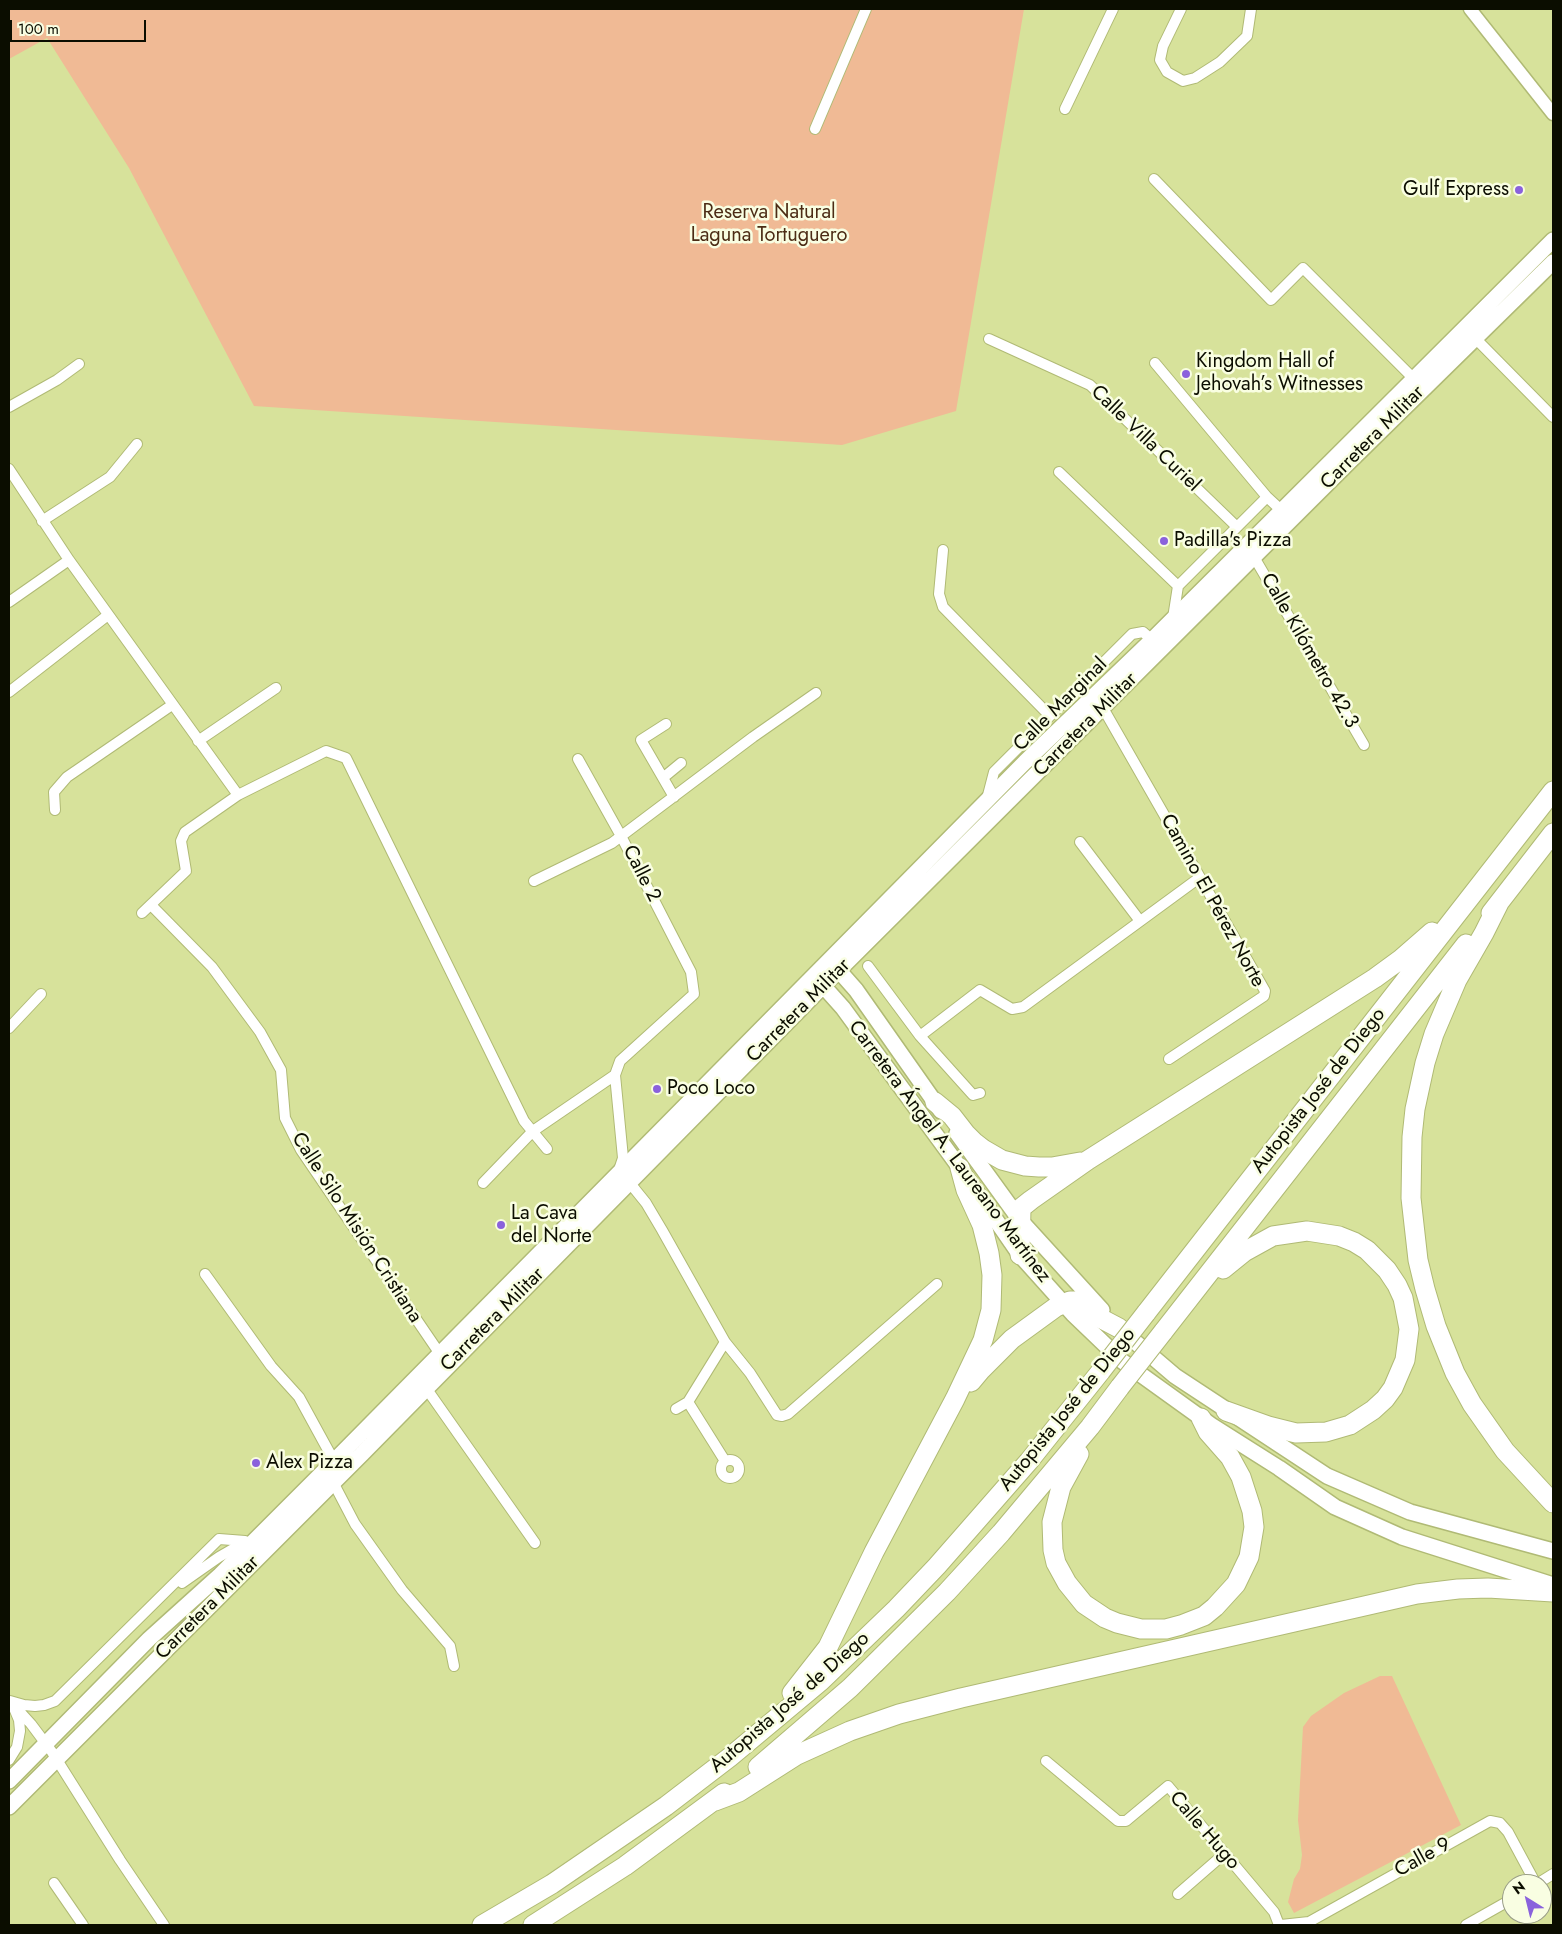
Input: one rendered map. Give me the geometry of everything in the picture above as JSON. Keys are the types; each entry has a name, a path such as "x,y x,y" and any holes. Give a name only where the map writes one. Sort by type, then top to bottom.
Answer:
{"highway":[{"name":"Autopista José de Diego","path":"482,1925 552,1884 599,1853 713,1770 821,1680 902,1603 937,1566 1023,1468 1101,1371 1553,791"},
{"name":"Autopista José de Diego","path":"533,1925 625,1866 715,1801 803,1729 887,1652 947,1592 995,1539 1090,1427 1553,833"},
{"path":"1020,1255 1021,1208 1038,1194 1088,1160 1375,978 1421,942 1442,921 1472,896"},
{"path":"1498,903 1484,934 1457,980 1434,1034 1425,1063 1412,1137 1410,1167 1412,1207 1418,1260 1425,1289 1436,1326 1452,1366 1472,1404 1505,1451 1553,1503"},
{"path":"935,1102 952,1116 974,1142 1002,1160 1025,1166 1052,1168 1088,1160"},
{"path":"713,1770 734,1744 787,1698 805,1679 828,1647 874,1552 955,1399 983,1340 991,1310 992,1275 986,1237 966,1190 960,1168"},
{"path":"1190,1298 1233,1260 1256,1244 1273,1236 1307,1231 1339,1236 1367,1250 1387,1270 1403,1298 1409,1329 1405,1360 1393,1388 1385,1399 1362,1418 1350,1425 1311,1434 1296,1433 1268,1426 1226,1411"},
{"path":"955,1399 980,1370 1012,1339 1056,1307 1070,1301 1080,1301 1100,1318 1118,1328"},
{"path":"1090,1427 1082,1449 1060,1487 1052,1536 1056,1562 1075,1594 1094,1611 1105,1618 1126,1626 1156,1630 1192,1622 1215,1607 1236,1584 1249,1557 1254,1528 1248,1495 1236,1467 1208,1432 1200,1418"},
{"path":"715,1801 739,1792 790,1759 850,1731 891,1716 952,1700 1417,1594 1458,1589 1488,1588 1553,1592"}],"main road":[{"name":"Carretera Militar","path":"9,1807 426,1388 624,1179 818,981 829,960 987,800 1152,640 1553,240"},
{"name":"Carretera Militar","path":"818,981 839,971 1254,556 1553,262"},
{"name":"Carretera Ángel A. Laureano Martínez","path":"829,960 856,990 1020,1220 1118,1328 1175,1376 1327,1476 1410,1512 1553,1552"},
{"name":"Carretera Ángel A. Laureano Martínez","path":"818,981 843,1008 960,1168 1020,1255 1064,1304 1122,1361 1200,1418 1335,1507 1402,1537 1553,1585"},
{"name":"Carretera Militar","path":"9,1781 166,1622 220,1575 440,1354 624,1179"}],"street":[{"path":"815,129 866,9"},
{"path":"1065,109 1113,9"},
{"path":"1181,9 1163,46 1160,60 1167,72 1183,81 1195,78 1220,62 1248,36 1251,9"},
{"path":"1470,9 1553,114"},
{"path":"1154,179 1271,300 1303,268 1414,379"},
{"path":"1475,338 1553,417"},
{"name":"Calle Villa Curiel","path":"989,339 1090,385 1237,527"},
{"path":"1156,363 1267,497 1281,510"},
{"path":"9,407 57,380 79,364"},
{"path":"42,521 110,477 137,444"},
{"path":"9,469 69,560 238,795"},
{"path":"1059,472 1178,586"},
{"path":"1173,619 1178,586 1267,497"},
{"path":"943,550 939,594 943,607 1050,716"},
{"name":"Calle Kilómetro 42.3","path":"1254,556 1364,745"},
{"path":"9,602 69,560"},
{"path":"9,692 108,615"},
{"name":"Calle Marginal","path":"987,800 994,772 1132,634 1143,632 1152,640"},
{"path":"198,741 276,688"},
{"path":"534,881 612,843 753,737 816,693"},
{"path":"55,810 54,792 67,777 172,705"},
{"name":"Camino El Pérez Norte","path":"1102,708 1265,991 1264,996 1169,1059"},
{"path":"666,724 641,740 674,797"},
{"path":"142,913 186,870 182,841 185,832 238,795 326,751 346,758 524,1121 547,1150"},
{"name":"Calle 2","path":"578,759 621,836 691,972 694,994 620,1061 615,1075"},
{"path":"664,777 680,763"},
{"path":"1080,842 1140,921"},
{"path":"920,1036 980,990 1012,1009 1023,1007 1199,878"},
{"name":"Calle Silo Misión Cristiana","path":"151,905 212,967 260,1032 281,1070 285,1118 301,1150 440,1354"},
{"path":"868,966 920,1036 973,1095 980,1093"},
{"path":"9,1028 41,994"},
{"path":"483,1183 533,1131 615,1075 624,1179 646,1203 724,1342 750,1373 777,1415 788,1414 937,1284"},
{"path":"205,1274 271,1366 299,1397 334,1461 333,1482 355,1524 402,1590 450,1646 454,1666"},
{"path":"676,1409 688,1402 724,1342"},
{"path":"426,1388 535,1543"},
{"path":"688,1402 725,1461"},
{"path":"153,1603 219,1557 265,1530"},
{"path":"9,1700 35,1706 44,1706 55,1701 219,1539 245,1541"},
{"path":"9,1700 32,1724 46,1743 120,1860 164,1925"},
{"path":"9,1700 19,1720 20,1731 17,1747 9,1760"},
{"name":"Calle Hugo","path":"1046,1761 1118,1821 1126,1821 1168,1786 1274,1912 1280,1925"},
{"name":"Calle 9","path":"1280,1925 1309,1922 1490,1821 1500,1823 1508,1832 1531,1874"},
{"path":"1178,1894 1224,1854"},
{"path":"54,1883 83,1925"},
{"path":"1466,1925 1502,1905"}],"green space":[{"name":"Reserva Natural Laguna Tortuguero","path":"9,9 1024,9 956,411 842,445 254,406 129,168 47,38 9,59"},
{"path":"1380,1676 1392,1676 1461,1825 1294,1913 1288,1902 1294,1879 1300,1869 1302,1855 1298,1820 1303,1727 1311,1716 1344,1693"}],"place":[{"name":"Gulf Express","path":"1519,190"},
{"name":"Kingdom Hall of Jehovah’s Witnesses","path":"1186,374"},
{"name":"Padilla's Pizza","path":"1164,541"},
{"name":"Poco Loco","path":"657,1089"},
{"name":"La Cava del Norte","path":"501,1225"},
{"name":"Alex Pizza","path":"256,1463"}]}
